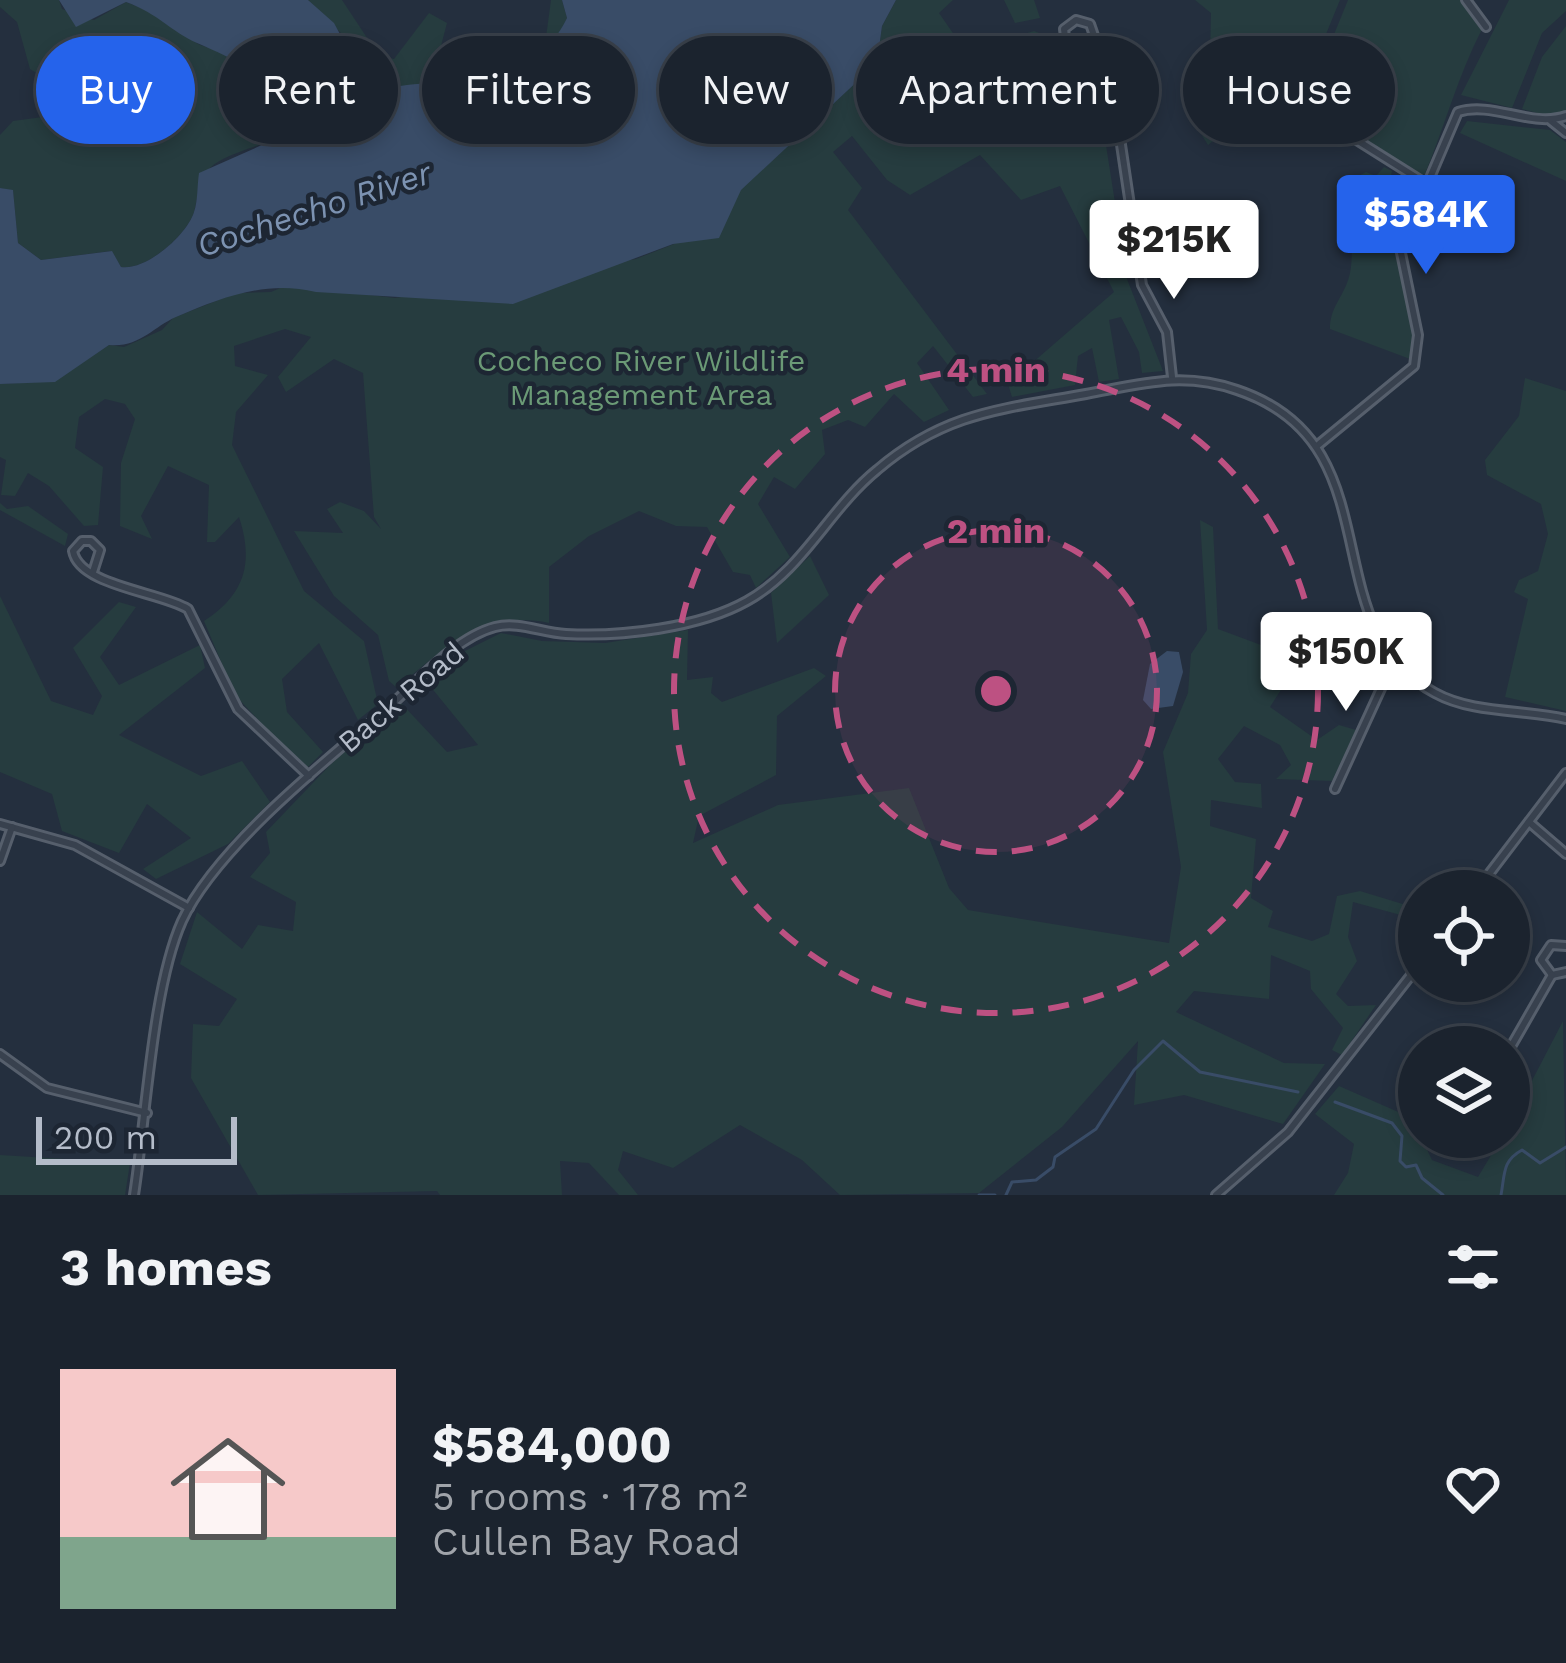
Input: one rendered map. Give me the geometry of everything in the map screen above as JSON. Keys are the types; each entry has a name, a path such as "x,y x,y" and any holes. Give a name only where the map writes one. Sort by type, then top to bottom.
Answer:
{"street":[{"path":"1466,0 1486,27"},
{"path":"1086,21 1098,46 1070,49 1063,38 1067,25 1086,21"},
{"path":"1302,90 1320,117 1287,113 1283,97 1302,90"},
{"path":"1318,445 1414,366 1418,335 1400,252 1424,184 1458,112 1474,109 1551,121 1566,116"},
{"path":"1551,121 1566,134"},
{"path":"1121,144 1145,293 1167,332 1172,377"},
{"path":"1362,144 1424,184"},
{"path":"1138,251 1150,249"},
{"name":"Back Road","path":"134,1195 166,973 189,908 230,855 309,776 483,631 505,625 603,634 735,607 795,563 877,470 947,424 1004,405 1172,377 1250,394 1290,417 1318,445 1333,470 1366,601 1395,658 1417,682 1452,701 1566,719"},
{"path":"93,572 100,550 91,541 82,541 75,546 74,560 93,572 188,609 238,709 309,776"},
{"path":"1335,789 1395,658"},
{"path":"1492,870 1566,773"},
{"path":"1529,822 1566,854"},
{"path":"0,824 75,844 189,908"},
{"path":"0,861 12,827"},
{"path":"1552,975 1542,966 1543,953 1554,944 1566,946"},
{"path":"1523,1026 1552,975 1566,972"},
{"path":"1216,1195 1288,1132 1398,992"},
{"path":"0,1054 47,1088 147,1113"}],"green space":[{"path":"0,0 59,0 62,9 94,20 126,2 160,15 188,36 36,36 36,73 30,69 17,22 0,7"},
{"path":"308,0 342,0 366,36 343,35"},
{"path":"551,0 562,0 567,18 559,36 546,36"},
{"path":"896,0 953,0 939,13 955,36 881,36"},
{"path":"1004,0 1034,0 1040,18 1015,23"},
{"path":"1195,0 1340,0 1325,36 1211,36 1211,13"},
{"path":"1348,0 1463,0 1482,29 1425,174 1420,176 1372,144 1395,144 1395,36 1333,36"},
{"path":"1509,0 1566,0 1566,11 1542,33 1512,108 1461,95"},
{"path":"429,13 447,23 444,36 422,36 422,85 398,88 398,54"},
{"path":"1566,26 1566,112 1552,117 1522,109 1542,57"},
{"path":"195,42 219,52 219,144 261,144 210,168 183,231 142,263 121,267 111,251 41,260 18,243 13,191 0,188 0,135 13,121 36,118 36,144 195,144"},
{"name":"Cocheco River Wildlife Management Area","path":"856,82 856,141 852,136 833,152 862,188 848,210 987,394 973,397 933,346 917,363 949,410 924,422 894,394 865,427 848,420 822,430 825,454 795,489 774,477 758,504 790,557 756,588 750,575 733,572 707,527 676,526 639,511 589,536 549,567 549,623 525,620 484,627 448,646 397,688 389,681 378,635 334,596 294,531 343,533 327,509 340,502 364,511 381,529 374,517 363,373 334,359 286,392 278,377 311,337 285,329 234,346 235,366 268,375 236,412 232,445 304,591 364,641 378,704 358,720 319,643 282,679 287,712 323,752 305,770 235,695 204,621 229,600 242,576 246,549 239,517 215,542 207,542 209,485 168,466 141,516 152,539 120,526 121,463 135,419 125,404 105,399 79,417 75,448 103,467 98,525 84,526 49,486 28,473 15,496 1,495 6,460 0,457 0,384 55,381 109,345 124,347 162,330 173,318 236,293 271,292 287,285 395,298 636,259 674,244 789,144 832,144 832,105"},
{"path":"1467,121 1550,130 1566,142 1566,181 1460,133"},
{"path":"858,144 1106,144 1127,279 1163,371 1142,373 1139,352 1121,317 1109,320 1119,379 1099,382 1092,348 1078,356 1075,385 1012,397 1008,384 1114,292 1060,186 1021,200 980,155 910,195 887,180"},
{"path":"1384,167 1392,171 1386,204 1392,202 1403,174 1419,187 1396,255 1415,343 1410,359 1330,329 1350,275 1355,213 1348,211 1357,177 1366,172 1376,176"},
{"path":"1525,378 1566,391 1566,711 1505,697 1528,599 1514,592 1519,580 1538,571 1548,534 1541,504 1487,475 1485,460 1519,416"},
{"path":"0,503 7,509 28,506 68,534 65,546 0,510"},
{"path":"1200,520 1213,527 1218,629 1261,645 1371,639 1388,662 1377,683 1360,675 1364,665 1318,655 1311,671 1329,679 1327,689 1284,685 1270,707 1317,740 1339,725 1356,730 1332,781 1276,779 1291,765 1280,745 1244,726 1218,759 1235,782 1261,784 1262,808 1211,800 1210,826 1256,839 1251,898 1273,911 1268,927 1312,941 1329,934 1337,896 1360,891 1398,903 1398,914 1353,902 1348,937 1357,961 1336,994 1348,1006 1376,1005 1342,1055 1332,1050 1343,1028 1311,989 1310,971 1271,955 1269,999 1194,991 1176,1012 1284,1063 1325,1064 1283,1124 1184,1095 1134,1105 1138,1041 1062,1127 979,1193 840,1195 802,1160 740,1125 673,1168 623,1151 618,1170 638,1195 619,1195 589,1163 560,1161 562,1195 440,1195 437,1191 258,1195 191,1078 193,1024 219,1026 237,999 180,964 197,912 242,949 258,925 293,931 296,902 250,877 270,853 266,832 332,763 401,703 447,752 478,745 430,686 463,652 501,633 542,641 605,643 688,630 687,680 713,677 711,693 722,702 814,668 826,676 777,716 776,775 699,816 693,843 778,805 909,788 949,888 968,910 1169,943 1181,867 1163,752 1188,693 1191,654 1207,630"},
{"path":"810,556 829,595 777,643 771,593"},
{"path":"0,596 51,701 93,715 102,696 73,648 119,602 136,607 100,657 119,685 200,645 205,668 119,735 201,776 242,761 270,802 228,844 156,879 143,869 191,838 147,804 119,853 62,831 52,794 0,772"},
{"path":"1563,1021 1566,1195 1334,1195 1348,1173 1354,1144 1315,1114 1339,1086 1398,1112 1398,1158 1431,1158 1478,1177 1489,1158 1530,1158 1530,1085"},
{"path":"0,1155 130,1163 125,1195 0,1195"}],"water":[{"path":"59,0 308,0 334,23 341,36 219,36 219,53 126,2 76,27"},
{"name":"Cochecho River","path":"562,0 896,0 881,36 856,36 856,83 832,105 832,36 659,36 659,144 790,144 741,190 719,238 673,244 513,304 280,288 245,292 176,317 137,340 109,345 55,382 0,384 0,188 13,190 18,243 41,260 112,251 121,267 131,267 164,250 183,231 195,207 199,173 264,144 398,144 398,87 419,84 422,144 635,144 635,36 556,36 567,18"},
{"path":"1167,651 1179,652 1183,672 1173,706 1151,709 1143,700 1150,664"}],"waterway":[{"path":"1006,1195 1012,1182 1036,1180 1053,1167 1055,1157 1096,1129 1134,1070 1163,1041 1200,1072 1298,1092"},
{"path":"1335,1102 1392,1123 1402,1136 1400,1161 1406,1167 1416,1165 1422,1178 1443,1195"},
{"path":"1501,1195 1506,1169 1516,1154 1522,1150 1540,1163 1566,1147"},
{"path":"979,1195 995,1195"}]}
